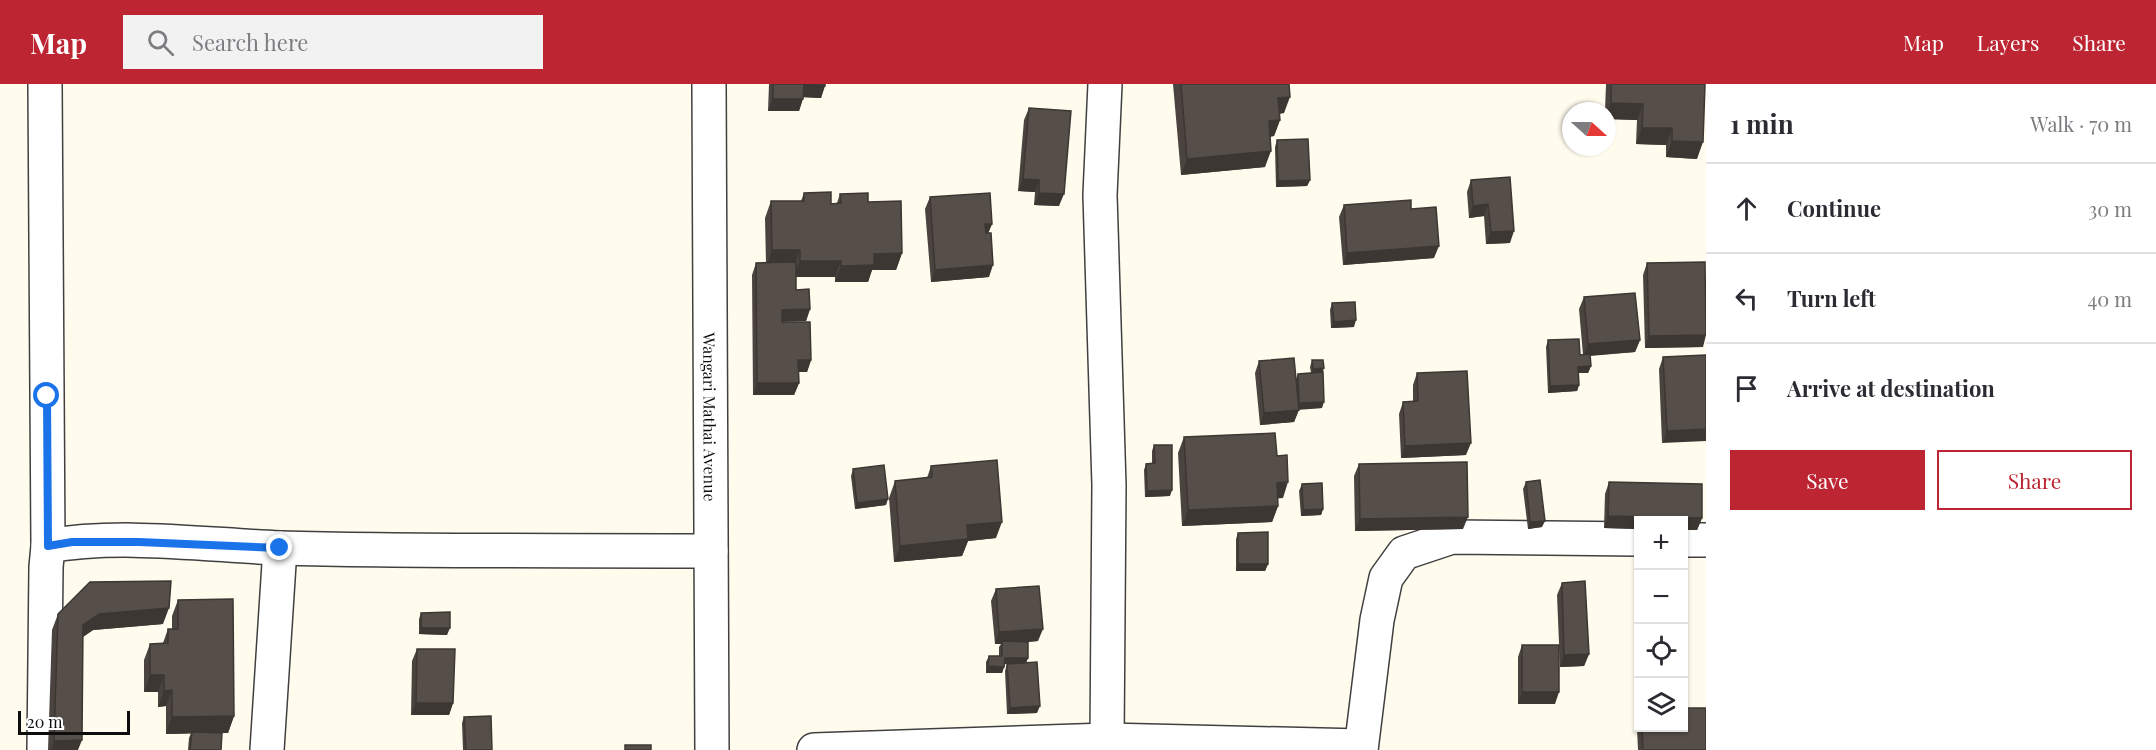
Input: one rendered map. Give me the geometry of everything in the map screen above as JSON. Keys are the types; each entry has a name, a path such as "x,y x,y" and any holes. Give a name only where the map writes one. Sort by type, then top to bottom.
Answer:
{"street":[{"path":"44,750 48,546 45,84"},
{"name":"Wangari Mathai Avenue","path":"709,84 712,750"},
{"path":"1105,84 1100,195 1109,485 1107,740"},
{"path":"814,750 1107,740 1361,748 1377,620 1386,578 1404,553 1452,537 1634,539"},
{"path":"1688,540 1706,540"},
{"path":"48,546 72,542 139,542 280,548 711,551"},
{"path":"267,750 280,548"}],"building":[{"path":"773,84 825,84 825,86 804,85 803,99 773,99"},
{"path":"1181,84 1289,84 1290,97 1278,98 1280,120 1269,121 1271,151 1187,159"},
{"path":"1611,84 1705,84 1703,142 1672,141 1672,128 1642,128 1643,104 1611,102"},
{"path":"1029,108 1071,111 1064,194 1039,193 1039,180 1023,179"},
{"path":"1308,139 1310,180 1278,181 1277,140"},
{"path":"1510,177 1514,231 1491,232 1488,204 1473,206 1471,180"},
{"path":"831,192 831,204 841,203 840,194 868,193 868,202 901,201 902,253 874,254 874,265 841,266 841,261 800,261 800,250 772,250 771,201 804,201 804,193"},
{"path":"990,193 992,224 985,224 986,233 991,233 993,265 935,270 930,197"},
{"path":"1411,200 1411,209 1436,207 1439,246 1347,253 1344,205"},
{"path":"796,262 796,290 809,289 810,309 782,310 782,322 810,322 811,360 798,360 799,383 757,383 756,263"},
{"path":"1705,262 1706,335 1649,336 1647,263"},
{"path":"1635,293 1640,340 1588,344 1584,297"},
{"path":"1355,302 1356,320 1334,322 1332,303"},
{"path":"1579,339 1580,355 1590,354 1591,366 1578,367 1579,385 1550,386 1548,340"},
{"path":"1706,355 1706,429 1667,431 1663,357"},
{"path":"1294,358 1299,410 1264,413 1259,361"},
{"path":"1312,360 1323,360 1324,368 1313,369"},
{"path":"1467,371 1471,443 1405,446 1403,402 1418,401 1417,373"},
{"path":"1323,372 1324,402 1299,403 1298,374"},
{"path":"1275,433 1277,456 1287,455 1288,482 1277,483 1278,506 1188,510 1184,437"},
{"path":"1154,445 1172,445 1172,490 1147,491 1146,464 1155,463"},
{"path":"997,460 1002,522 967,525 968,539 900,546 895,481 932,477 931,466"},
{"path":"1467,462 1468,517 1360,519 1359,464"},
{"path":"884,465 888,499 857,503 853,469"},
{"path":"1540,480 1545,521 1530,522 1526,482"},
{"path":"1609,482 1702,484 1702,518 1608,516"},
{"path":"1322,483 1323,509 1303,510 1302,484"},
{"path":"1268,532 1268,564 1238,564 1238,533"},
{"path":"171,581 169,608 99,614 83,625 82,740 54,741 58,614 90,582"},
{"path":"1585,581 1589,654 1564,655 1562,583"},
{"path":"1039,586 1043,629 999,632 996,589"},
{"path":"233,599 234,716 172,717 172,690 164,691 164,675 150,675 150,644 168,643 168,629 178,629 178,600"},
{"path":"450,612 450,628 421,628 421,613"},
{"path":"1002,641 1028,642 1028,658 1005,658 1004,667 988,666 989,656 1002,656"},
{"path":"1522,645 1559,645 1559,692 1522,692"},
{"path":"417,649 455,649 453,703 416,703"},
{"path":"1037,662 1040,706 1010,708 1007,664"},
{"path":"1688,708 1706,708 1706,750 1643,750 1642,732 1688,732"},
{"path":"491,716 492,750 466,750 464,717"},
{"path":"192,732 222,733 221,750 190,750"},
{"path":"625,745 651,745 651,750 625,750"}],"route":[{"path":"47,396 48,546 72,542 139,542 280,548"}]}
